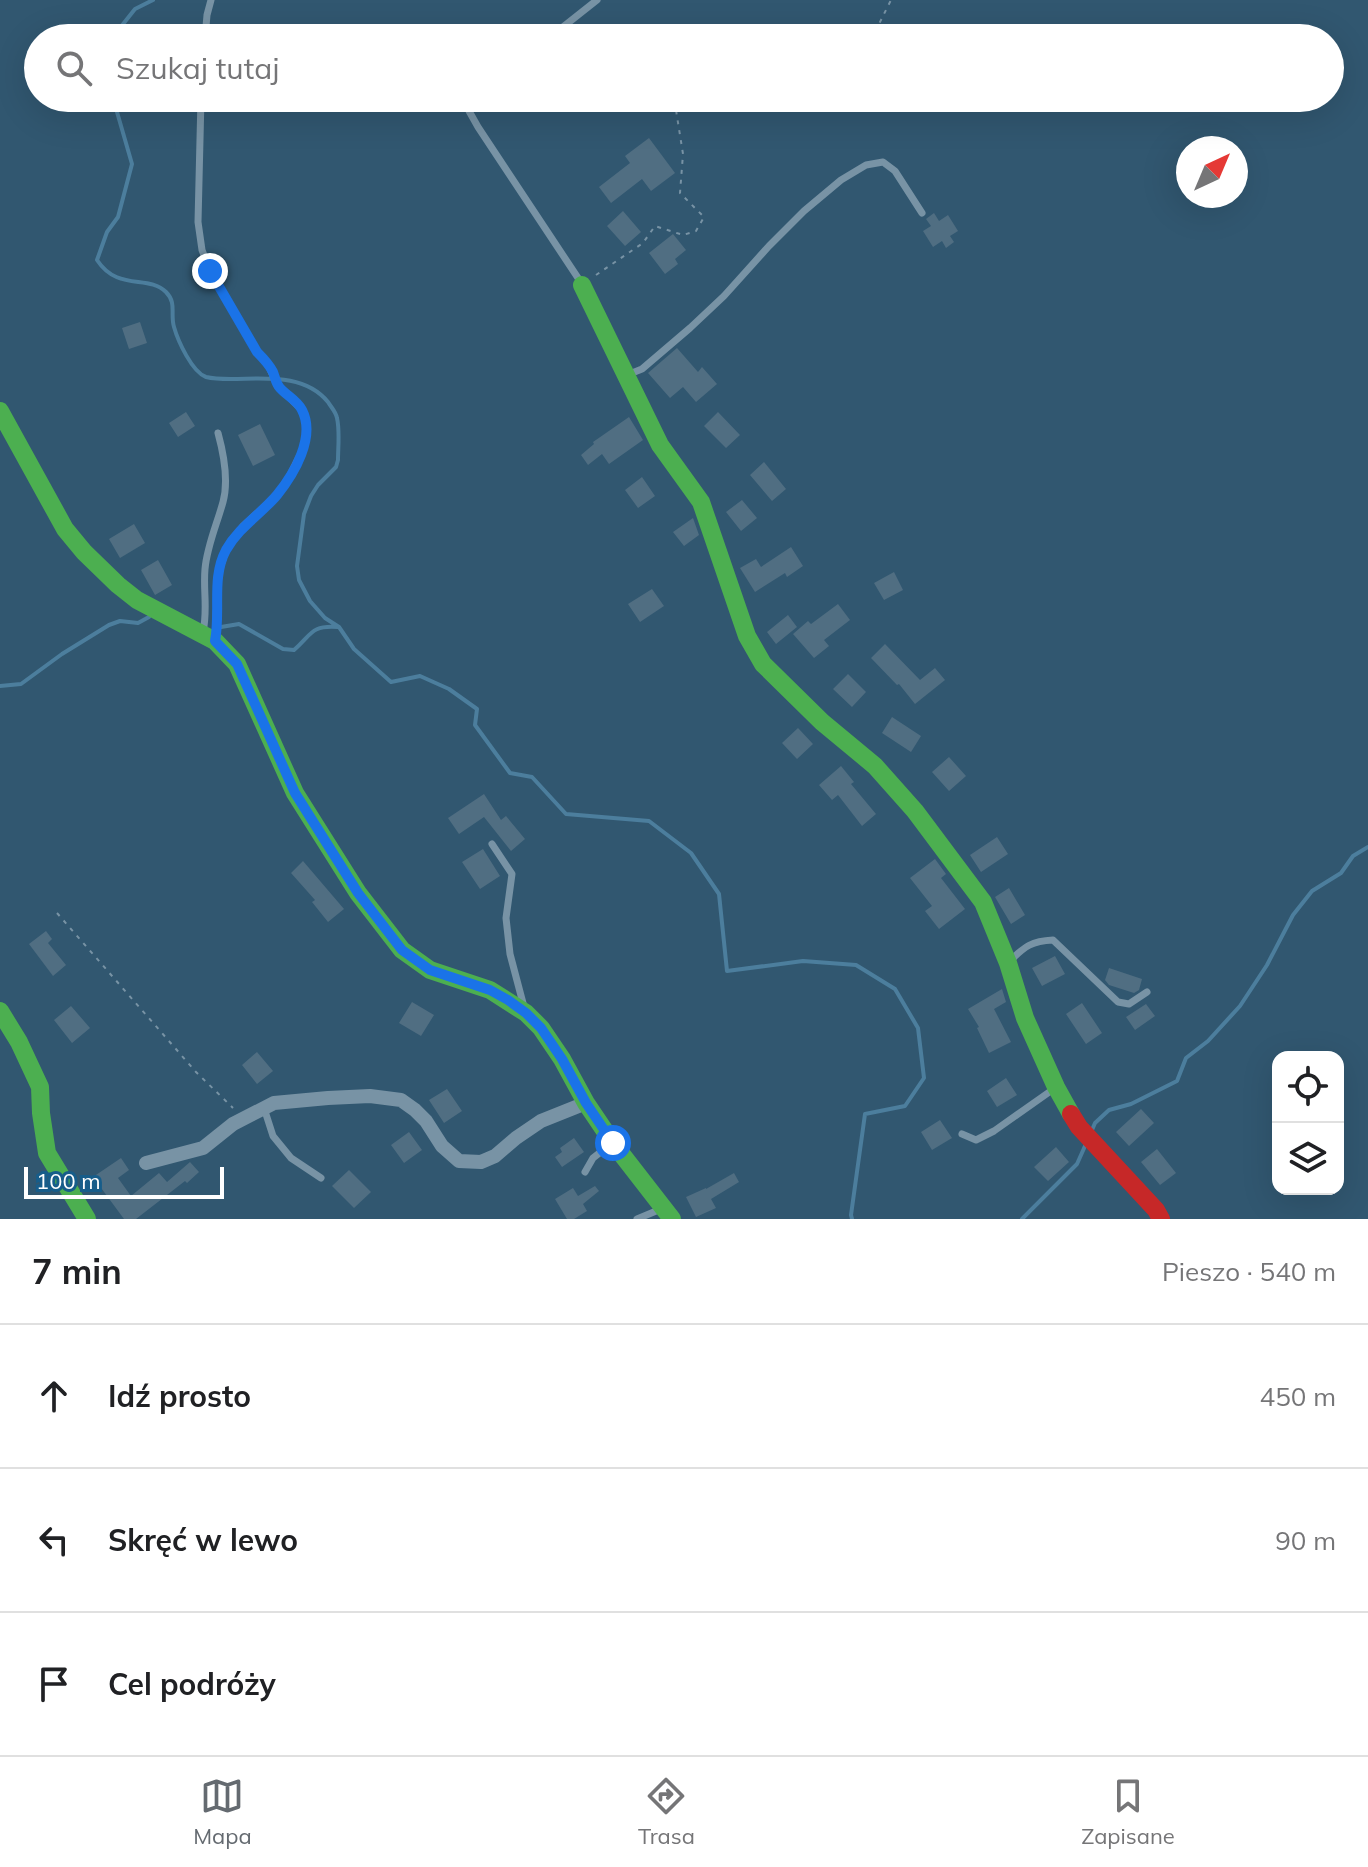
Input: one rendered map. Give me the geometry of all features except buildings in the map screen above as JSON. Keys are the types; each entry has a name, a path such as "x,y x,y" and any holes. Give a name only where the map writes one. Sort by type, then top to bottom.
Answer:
{"street":[{"path":"582,285 660,445 701,502 747,636 763,664 822,722 875,766 915,811 983,902 1008,963 1025,1018 1056,1087 1088,1138 1161,1219"},
{"path":"0,411 65,529 84,552 137,600 209,638 237,664 295,793 358,893 402,950 430,970 490,990 526,1013 541,1028 562,1059 613,1143 668,1214"},
{"path":"0,1011 40,1087 47,1153 82,1215"},
{"path":"146,1163 203,1148 233,1124 274,1103 370,1096 401,1100 426,1121 442,1146 459,1161 481,1162 495,1156 541,1121 586,1103"}],"lane":[{"path":"206,24 211,0"},
{"path":"567,24 597,0"},
{"path":"201,112 198,222 202,250 210,271 257,352 267,362 277,385 301,409 307,426 303,449 289,477 276,496 243,526 226,550 218,575 217,631 209,638"},
{"path":"470,112 582,285"},
{"path":"625,376 642,369 690,328 804,211 841,180 866,165 883,162 895,171 922,213"},
{"path":"209,638 204,571 224,498 225,459 218,433"},
{"path":"492,844 512,874 506,918 510,954 526,1013"},
{"path":"1008,963 1023,948 1037,940 1053,940 1118,1002 1129,1004 1147,992"},
{"path":"962,1134 976,1140 994,1131 1056,1087"},
{"path":"264,1108 273,1136 291,1158 321,1178"},
{"path":"585,1172 593,1158 613,1143"},
{"path":"637,1219 668,1214"}],"path":[{"path":"879,24 891,0"},
{"path":"582,285 643,243 655,226 683,235 696,231 704,217 680,193 683,154 676,112"},
{"path":"57,913 196,1072 244,1118"}],"waterway":[{"path":"123,24 135,9 153,0"},
{"path":"117,112 132,164 118,217 107,232 97,260 114,276 151,284 166,292 171,300 179,340 191,363 201,374 215,379 295,382 318,393 336,416 338,460 336,467 311,496 304,514 297,566 299,580 310,601 325,618 339,627 354,649 391,682 420,676 449,689 477,709 475,725 510,773 532,777 566,814 649,821 691,853 719,894 727,971 803,961 856,965 895,989 918,1028 924,1078 905,1106 865,1114 852,1219"},
{"path":"0,686 21,684 109,625 120,621 138,623 149,617"},
{"path":"221,627 239,624 283,649 294,650 317,629 338,627"},
{"path":"1092,1130 1109,1110 1131,1104 1177,1081 1186,1058 1208,1041 1240,1006 1267,965 1293,915 1312,891 1341,873 1353,856 1368,847"},
{"path":"1022,1219 1077,1164 1085,1146"}],"traffic: fast":[{"path":"582,285 660,445 701,502 747,636 763,664 822,722 875,766 915,811 983,902 1008,963 1025,1018 1071,1114"},
{"path":"0,411 65,529 84,552 137,600 215,641 237,664 295,793 358,893 402,950 430,970 490,990 526,1013 541,1028 562,1059 613,1143 672,1219"},
{"path":"0,1011 40,1087 47,1153 87,1219"}],"traffic: jam":[{"path":"1071,1114 1161,1219"}],"route":[{"path":"210,271 257,352 267,362 277,385 301,409 307,426 303,449 289,477 276,496 243,526 226,550 218,575 215,641 237,664 295,793 358,893 402,950 430,970 490,990 526,1013 541,1028 562,1059 613,1143"}]}
